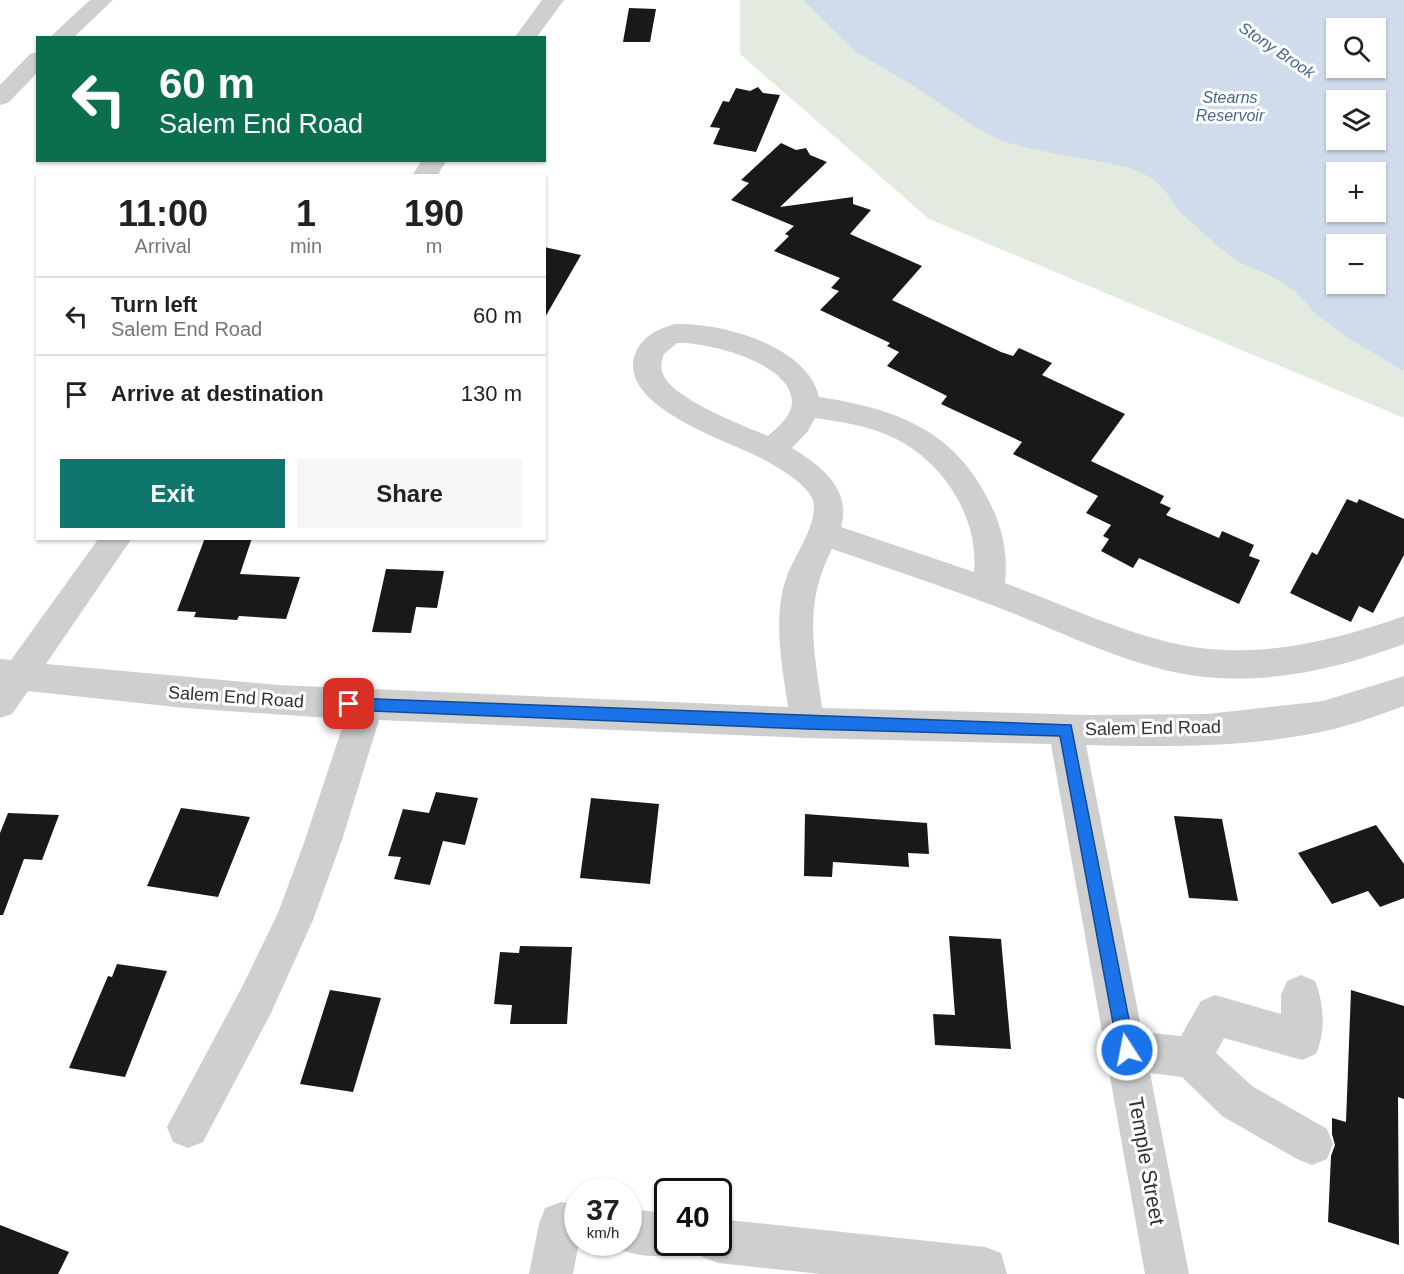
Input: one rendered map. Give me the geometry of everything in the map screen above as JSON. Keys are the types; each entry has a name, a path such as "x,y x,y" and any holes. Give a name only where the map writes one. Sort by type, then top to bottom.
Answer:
{"street":[{"path":"62,36 102,0"},
{"path":"526,36 553,0"},
{"path":"0,98 36,61"},
{"path":"771,450 792,430 806,406 806,395 802,384 794,374 765,356 726,339 704,334 673,334 652,350 646,361 646,372 651,382 662,393 700,416 771,450 805,472 826,494 829,505 822,532 801,582 797,606 796,634 807,723"},
{"path":"806,406 840,411 886,423 909,433 929,446 946,463 978,508 985,528 990,549 991,571 988,590"},
{"path":"822,532 988,590 1140,647 1191,661 1238,664 1313,658 1404,630"},
{"path":"0,703 9,674 115,540"},
{"name":"Salem End Road","path":"9,674 221,697 367,705 807,723 1066,730 1196,729 1270,724 1326,715 1404,691"},
{"path":"188,1126 242,1031 293,921 318,859 367,705"},
{"name":"Temple Street","path":"1066,730 1167,1274"},
{"path":"1191,1058 1215,1016 1302,1040 1301,995"},
{"path":"1127,1050 1191,1058 1237,1101 1312,1144"},
{"path":"551,1274 561,1224 564,1224"},
{"path":"732,1242 985,1269 985,1274"}],"shaded area":[{"path":"740,0 1404,0 1404,418 929,219 740,54"}],"water":[{"name":"Stearns Reservoir","path":"803,0 1404,0 1404,371 1348,338 1316,314 1295,291 1269,275 1241,263 1219,247 1179,211 1166,192 1152,178 1128,167 1031,149 1002,141 975,127 909,83 856,52"}],"building":[{"path":"629,8 656,9 650,42 623,42"},
{"path":"758,87 763,93 780,95 756,152 713,144 720,128 710,127 723,101 729,102 736,88 750,91"},
{"path":"781,143 796,150 806,148 810,155 827,162 780,207 853,197 853,204 871,210 850,234 922,266 892,300 1001,352 1013,356 1019,348 1052,363 1042,375 1125,414 1091,461 1164,496 1160,503 1171,508 1166,515 1219,538 1222,531 1254,545 1249,556 1260,560 1239,604 1139,558 1133,568 1101,551 1109,539 1103,536 1111,525 1086,513 1098,496 1013,454 1022,442 941,404 947,396 887,366 899,352 887,346 890,343 820,310 839,291 831,288 840,278 774,251 789,236 785,234 794,226 731,200 749,183 741,180"},
{"path":"546,247 581,255 546,316"},
{"path":"1347,499 1357,503 1359,499 1404,519 1404,555 1373,613 1359,606 1351,622 1290,593 1312,552 1317,555"},
{"path":"204,540 251,540 240,574 300,577 286,619 239,616 237,620 194,617 196,612 177,611"},
{"path":"386,569 444,571 437,608 416,607 411,633 372,632"},
{"path":"436,792 478,798 465,845 443,841 430,885 394,879 401,857 388,856 403,809 429,813"},
{"path":"591,798 659,804 650,884 580,878"},
{"path":"181,808 250,817 218,897 147,886"},
{"path":"8,813 59,815 42,860 24,859 3,915 0,915 0,833"},
{"path":"805,814 927,823 929,854 908,853 909,867 833,862 832,877 804,876"},
{"path":"1174,816 1222,819 1238,901 1189,898"},
{"path":"1376,825 1404,864 1404,898 1380,907 1368,891 1332,904 1298,853"},
{"path":"949,936 1001,939 1011,1049 935,1045 933,1014 955,1015"},
{"path":"520,946 572,947 567,1024 510,1024 512,1005 494,1004 500,952 519,953"},
{"path":"117,964 167,971 125,1077 69,1068 108,976 112,977"},
{"path":"330,990 381,998 353,1092 300,1084"},
{"path":"1351,990 1404,1006 1404,1099 1398,1097 1399,1245 1328,1222 1331,1156 1335,1145 1332,1118 1346,1122"},
{"path":"0,1225 69,1252 58,1274 0,1274"}],"route":[{"path":"349,704 807,723 1066,730 1127,1050"}],"water label":[{"name":"Stony Brook","path":"1277,50"}]}
